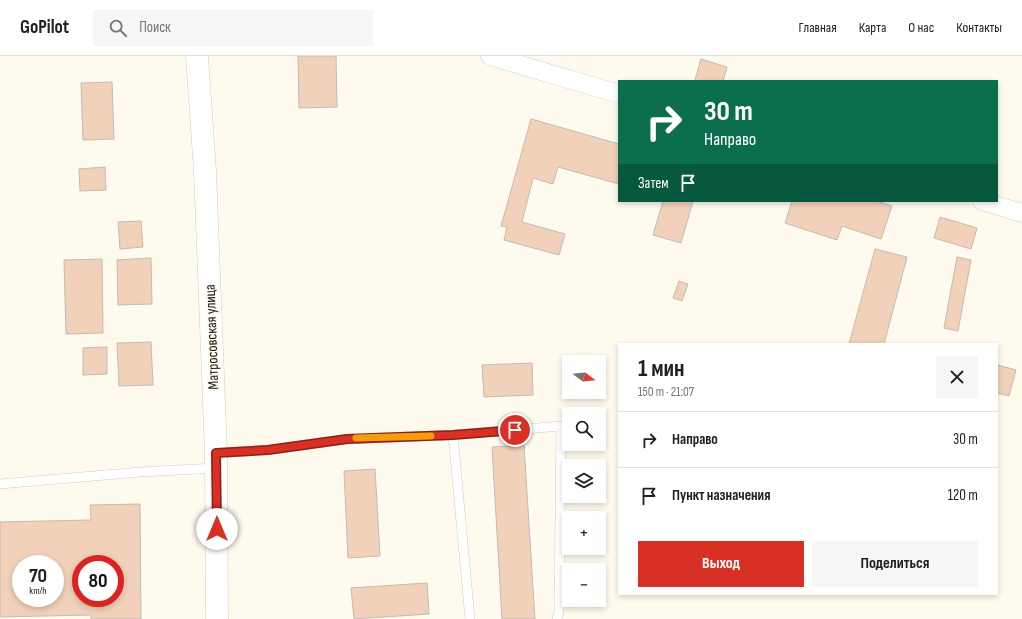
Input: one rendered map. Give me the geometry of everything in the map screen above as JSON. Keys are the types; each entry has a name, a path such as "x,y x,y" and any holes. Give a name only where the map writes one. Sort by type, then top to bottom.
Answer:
{"highway":[{"name":"Матросовская улица","path":"197,56 205,170 217,461 217,619"}],"street":[{"path":"490,56 618,94"},
{"path":"985,202 1022,213"}],"lane":[{"path":"0,484 140,472 217,461 268,450 347,439 453,435 561,426 559,611 557,619"},
{"path":"453,435 470,619"}],"building":[{"path":"298,56 336,56 337,107 299,108"},
{"path":"701,59 727,67 723,80 695,80"},
{"path":"112,82 114,139 83,140 81,83"},
{"path":"531,119 618,144 618,184 558,167 553,184 533,178 522,222 565,234 559,255 504,240 507,227 501,226"},
{"path":"105,167 106,190 80,191 79,169"},
{"path":"663,202 693,202 681,243 653,235"},
{"path":"792,202 879,202 892,206 881,239 842,226 837,240 785,223"},
{"path":"940,217 977,228 971,249 934,238"},
{"path":"141,221 143,247 120,249 118,222"},
{"path":"875,249 907,257 884,343 849,343"},
{"path":"957,257 971,260 958,331 944,328"},
{"path":"151,258 152,304 118,305 117,260"},
{"path":"102,259 103,333 66,334 64,260"},
{"path":"679,281 688,284 682,301 673,298"},
{"path":"151,342 153,385 119,386 117,343"},
{"path":"107,347 107,374 83,375 83,348"},
{"path":"532,363 533,395 484,397 482,365"},
{"path":"998,365 1016,370 1009,396 998,393"},
{"path":"524,445 535,619 502,619 492,447"},
{"path":"375,469 380,556 348,558 344,471"},
{"path":"140,504 141,619 91,619 91,615 0,617 0,522 91,520 90,505"},
{"path":"427,583 429,614 354,619 351,588"}],"slow traffic":[{"path":"356,438 431,436"}],"route":[{"path":"217,529 216,453 268,450 347,439 453,435 515,430"}]}
